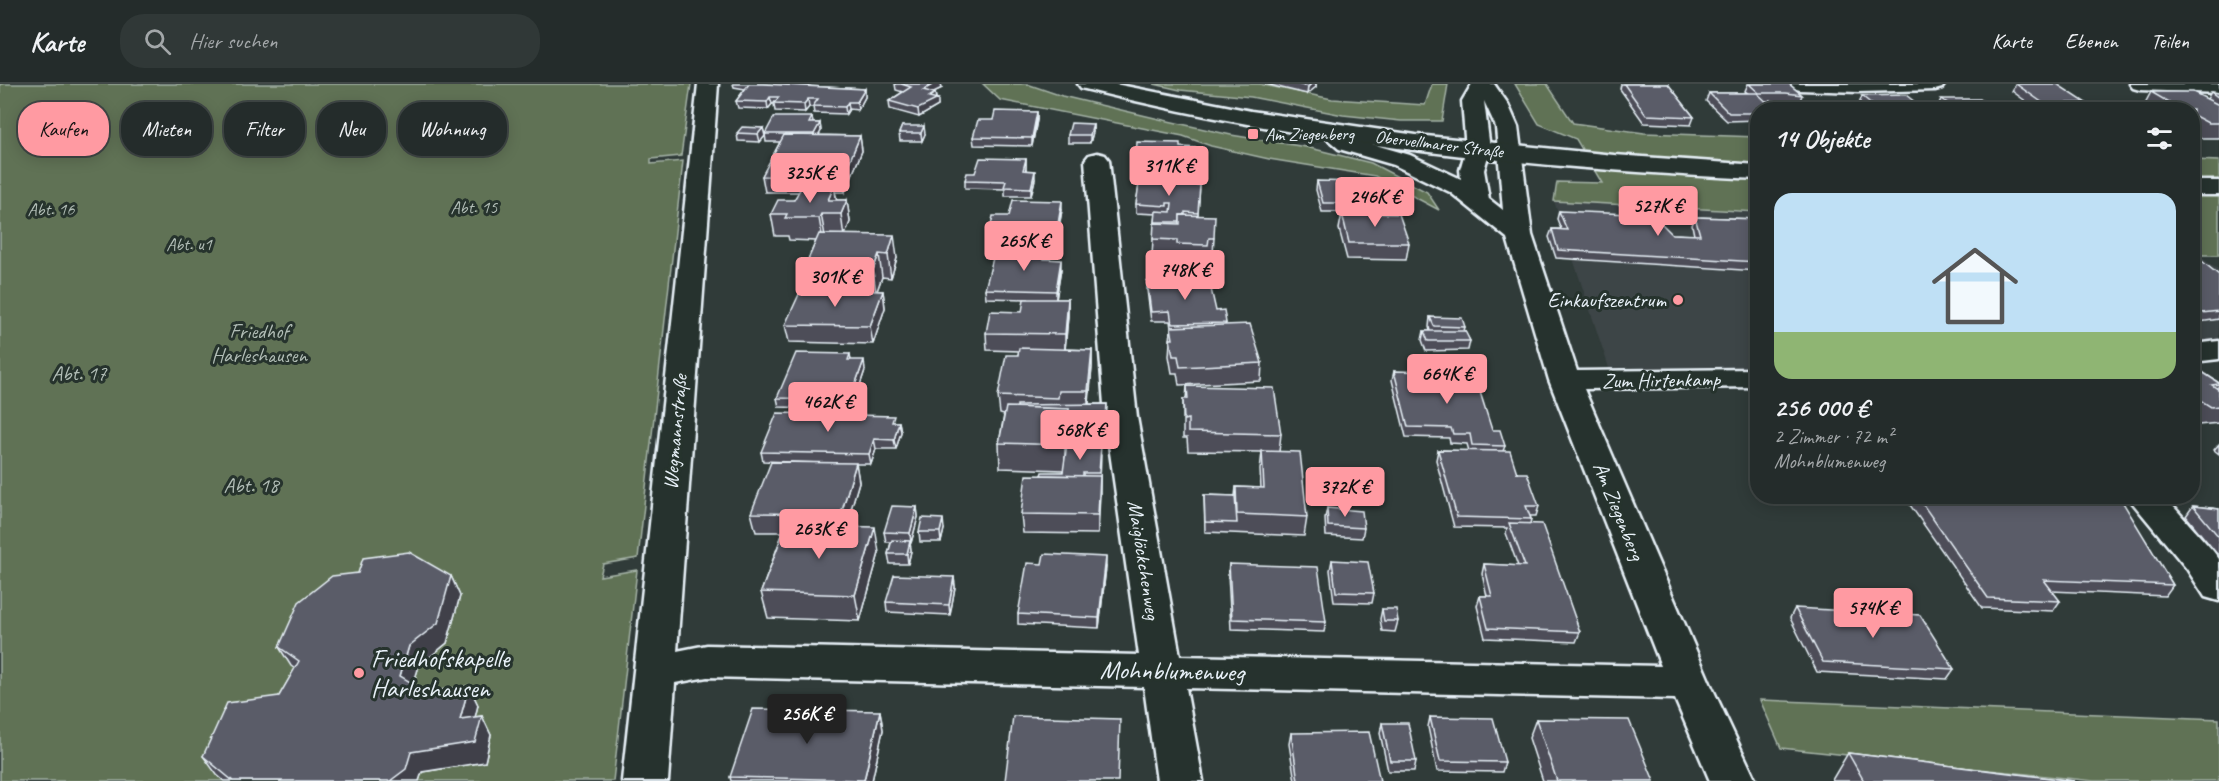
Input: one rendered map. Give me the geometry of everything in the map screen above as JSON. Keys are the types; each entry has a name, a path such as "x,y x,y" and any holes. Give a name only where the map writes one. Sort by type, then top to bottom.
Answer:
{"street":[{"name":"Wegmannstraße","path":"645,781 708,84"},
{"name":"Obervellmarer Straße","path":"1088,84 1184,106 1328,130 1478,149 1688,169 1750,172"},
{"path":"1477,200 1472,170 1478,149 1478,125 1473,101 1483,84 1497,104 1507,127 1509,152"},
{"path":"1800,84 1858,86 1935,84"},
{"path":"2140,84 2219,87"},
{"path":"1328,130 1347,144 1402,160 1459,187 1519,236"},
{"name":"Am Ziegenberg","path":"1509,152 1519,236 1565,380 1689,683 1733,781"},
{"name":"Maiglöckchenweg","path":"1097,160 1121,417 1180,781"},
{"path":"2200,188 2219,188"},
{"path":"2200,352 2219,350"},
{"name":"Zum Hirtenkamp","path":"1565,380 1750,378"},
{"path":"2151,504 2200,560 2219,587"},
{"name":"Mohnblumenweg","path":"655,671 707,661 1689,683"}],"shaded area":[{"path":"1554,201 1750,212 1750,367 1609,368"},
{"path":"2200,257 2219,270 2219,340 2200,342"}],"green space":[{"name":"Friedhof Harleshausen","path":"0,84 691,84 681,156 651,159 651,164 683,161 638,558 603,564 600,576 637,570 613,781 0,781"},
{"path":"983,84 1027,84 1062,96 1159,119 1231,135 1306,147 1371,163 1427,192 1439,210 1375,176 1269,159 1211,146 1183,136 1000,100"},
{"path":"1154,84 1259,84 1332,99 1425,105 1432,84 1448,84 1442,121 1401,121 1343,115 1251,97 1180,90"},
{"path":"1515,84 1547,84 1573,123 1644,133 1750,137 1750,212 1554,201 1557,182 1602,183 1576,139 1539,124"},
{"path":"2200,160 2219,161 2219,255 2200,255"},
{"path":"1760,700 2219,719 2219,781 2094,781 1781,748"}],"building":[{"path":"749,84 865,89 857,102 848,102 845,107 813,106 818,99 808,99 804,104 774,103 779,97 770,97 767,102 736,101"},
{"path":"901,84 934,84 923,90 935,93 929,97 938,99 918,109 889,101 911,87"},
{"path":"1624,84 1668,84 1694,117 1646,115"},
{"path":"1749,84 1789,84 1802,95 1759,93"},
{"path":"2016,84 2057,84 2084,102 2042,102"},
{"path":"2151,92 2193,92 2219,105 2219,123 2208,123 2200,119 2200,102 2168,102"},
{"path":"1709,93 1757,93 1767,102 1750,102 1750,113 1729,113"},
{"path":"1906,95 1915,102 1869,102 1862,96"},
{"path":"1941,99 1980,99 1984,102 1946,102"},
{"path":"995,111 1037,112 1032,138 973,137 978,120 993,120"},
{"path":"774,117 812,117 809,123 820,123 814,134 765,134"},
{"path":"1071,123 1093,124 1090,135 1068,135"},
{"path":"902,126 924,126 921,133 899,133"},
{"path":"742,127 763,128 758,134 737,133"},
{"path":"784,135 860,136 843,177 762,176"},
{"path":"1137,142 1180,143 1180,147 1199,148 1199,165 1176,164 1176,172 1135,172"},
{"path":"980,158 1026,159 1023,170 1035,171 1031,188 1004,187 1006,181 965,180 967,173 975,173"},
{"path":"1140,177 1180,178 1179,184 1200,185 1198,213 1185,212 1185,215 1180,215 1180,222 1155,222 1156,211 1171,212 1172,203 1167,203 1167,206 1136,204"},
{"path":"1317,181 1361,182 1368,203 1323,203"},
{"path":"1377,185 1393,185 1397,198 1380,197"},
{"path":"802,186 834,186 828,200 847,200 841,214 821,214 819,218 785,218 787,214 771,214 778,200 794,200"},
{"path":"1013,200 1062,201 1056,235 989,234 993,216 1009,216"},
{"path":"1559,211 1653,215 1672,234 1700,235 1695,217 1750,219 1750,262 1558,250 1552,229 1567,230"},
{"path":"1342,213 1399,214 1409,243 1349,243"},
{"path":"1180,215 1215,216 1214,238 1209,238 1208,245 1177,244 1177,240 1153,239 1154,223 1180,224"},
{"path":"819,234 894,235 888,255 879,254 873,270 804,269"},
{"path":"1012,249 1046,250 1044,259 1061,260 1056,291 985,289 993,258 1010,259"},
{"path":"2200,260 2219,275 2219,311 2200,313"},
{"path":"1209,280 1216,311 1224,310 1226,323 1172,324 1170,311 1151,312 1147,281"},
{"path":"801,290 883,291 870,326 785,325"},
{"path":"1024,299 1068,299 1065,334 986,333 990,311 1022,312"},
{"path":"1430,317 1462,318 1465,327 1434,326"},
{"path":"1250,324 1262,363 1180,367 1178,356 1173,356 1170,339 1173,339 1171,327"},
{"path":"1424,331 1465,331 1470,341 1428,341"},
{"path":"1019,348 1092,350 1088,391 1059,391 1058,398 998,396 1006,355 1018,355"},
{"path":"796,353 850,354 848,360 864,360 850,399 777,398"},
{"path":"1394,371 1474,373 1492,430 1500,430 1505,446 1472,445 1470,434 1453,434 1451,428 1408,427"},
{"path":"2200,371 2219,383 2212,385 2219,390 2219,406 2211,407 2200,400"},
{"path":"1187,386 1274,388 1281,434 1188,432 1188,419 1184,420 1183,399 1188,399"},
{"path":"1107,404 1106,416 1069,416 1069,409 1017,407 1017,405"},
{"path":"1006,407 1069,409 1065,445 999,443"},
{"path":"777,413 894,416 892,422 899,422 894,440 874,439 869,454 761,452"},
{"path":"1067,444 1101,446 1099,473 1083,473 1083,476 1041,475 1042,472 1063,472"},
{"path":"1438,450 1510,451 1517,473 1527,473 1539,506 1526,506 1531,519 1457,517"},
{"path":"1262,451 1300,452 1307,517 1237,514 1236,487 1264,488"},
{"path":"771,462 856,463 841,514 751,513"},
{"path":"1026,475 1100,476 1098,515 1021,514"},
{"path":"1204,495 1235,496 1237,523 1205,522"},
{"path":"1923,504 2124,504 2173,585 2044,580 2060,601 1988,598"},
{"path":"892,506 917,507 910,533 884,532"},
{"path":"2193,506 2219,509 2219,537"},
{"path":"1327,508 1362,511 1364,528 1328,526"},
{"path":"922,518 943,519 940,532 919,532"},
{"path":"1509,523 1542,524 1580,632 1488,628 1480,596 1492,596 1484,564 1525,566"},
{"path":"786,525 875,527 855,595 761,592"},
{"path":"892,540 910,541 907,554 888,554"},
{"name":"Friedhofskapelle Harleshausen","path":"409,552 451,576 438,623 409,646 400,676 427,692 469,686 460,719 482,716 475,742 411,752 406,769 390,781 233,781 203,756 227,703 279,696 299,661 279,647 299,602 332,576 358,573 363,558"},
{"path":"1044,554 1106,557 1099,618 1018,614 1027,563 1042,564"},
{"path":"1332,560 1368,562 1374,593 1336,592"},
{"path":"1229,564 1318,567 1326,622 1232,619"},
{"path":"894,575 954,577 949,605 886,602"},
{"path":"1795,608 1920,615 1954,669 1823,662"},
{"path":"1382,609 1396,609 1398,621 1384,621"},
{"path":"753,709 880,711 864,780 730,777"},
{"path":"1013,716 1120,719 1118,781 1005,781"},
{"path":"1430,717 1493,718 1505,762 1440,761"},
{"path":"1536,719 1629,720 1654,781 1557,781"},
{"path":"1382,723 1408,723 1416,761 1390,761"},
{"path":"1369,732 1380,781 1298,781 1291,733"},
{"path":"1848,753 2074,781 1864,781"}],"place":[{"name":"Am Ziegenberg","path":"1253,134"},
{"name":"Einkaufszentrum","path":"1678,300"},
{"name":"Friedhofskapelle Harleshausen","path":"359,673"}],"park label":[{"name":"Abt. 15","path":"474,207"},
{"name":"Abt. 16","path":"51,209"},
{"name":"Abt. u1","path":"189,244"},
{"name":"Abt. 17","path":"79,373"},
{"name":"Abt. 18","path":"251,485"}]}
